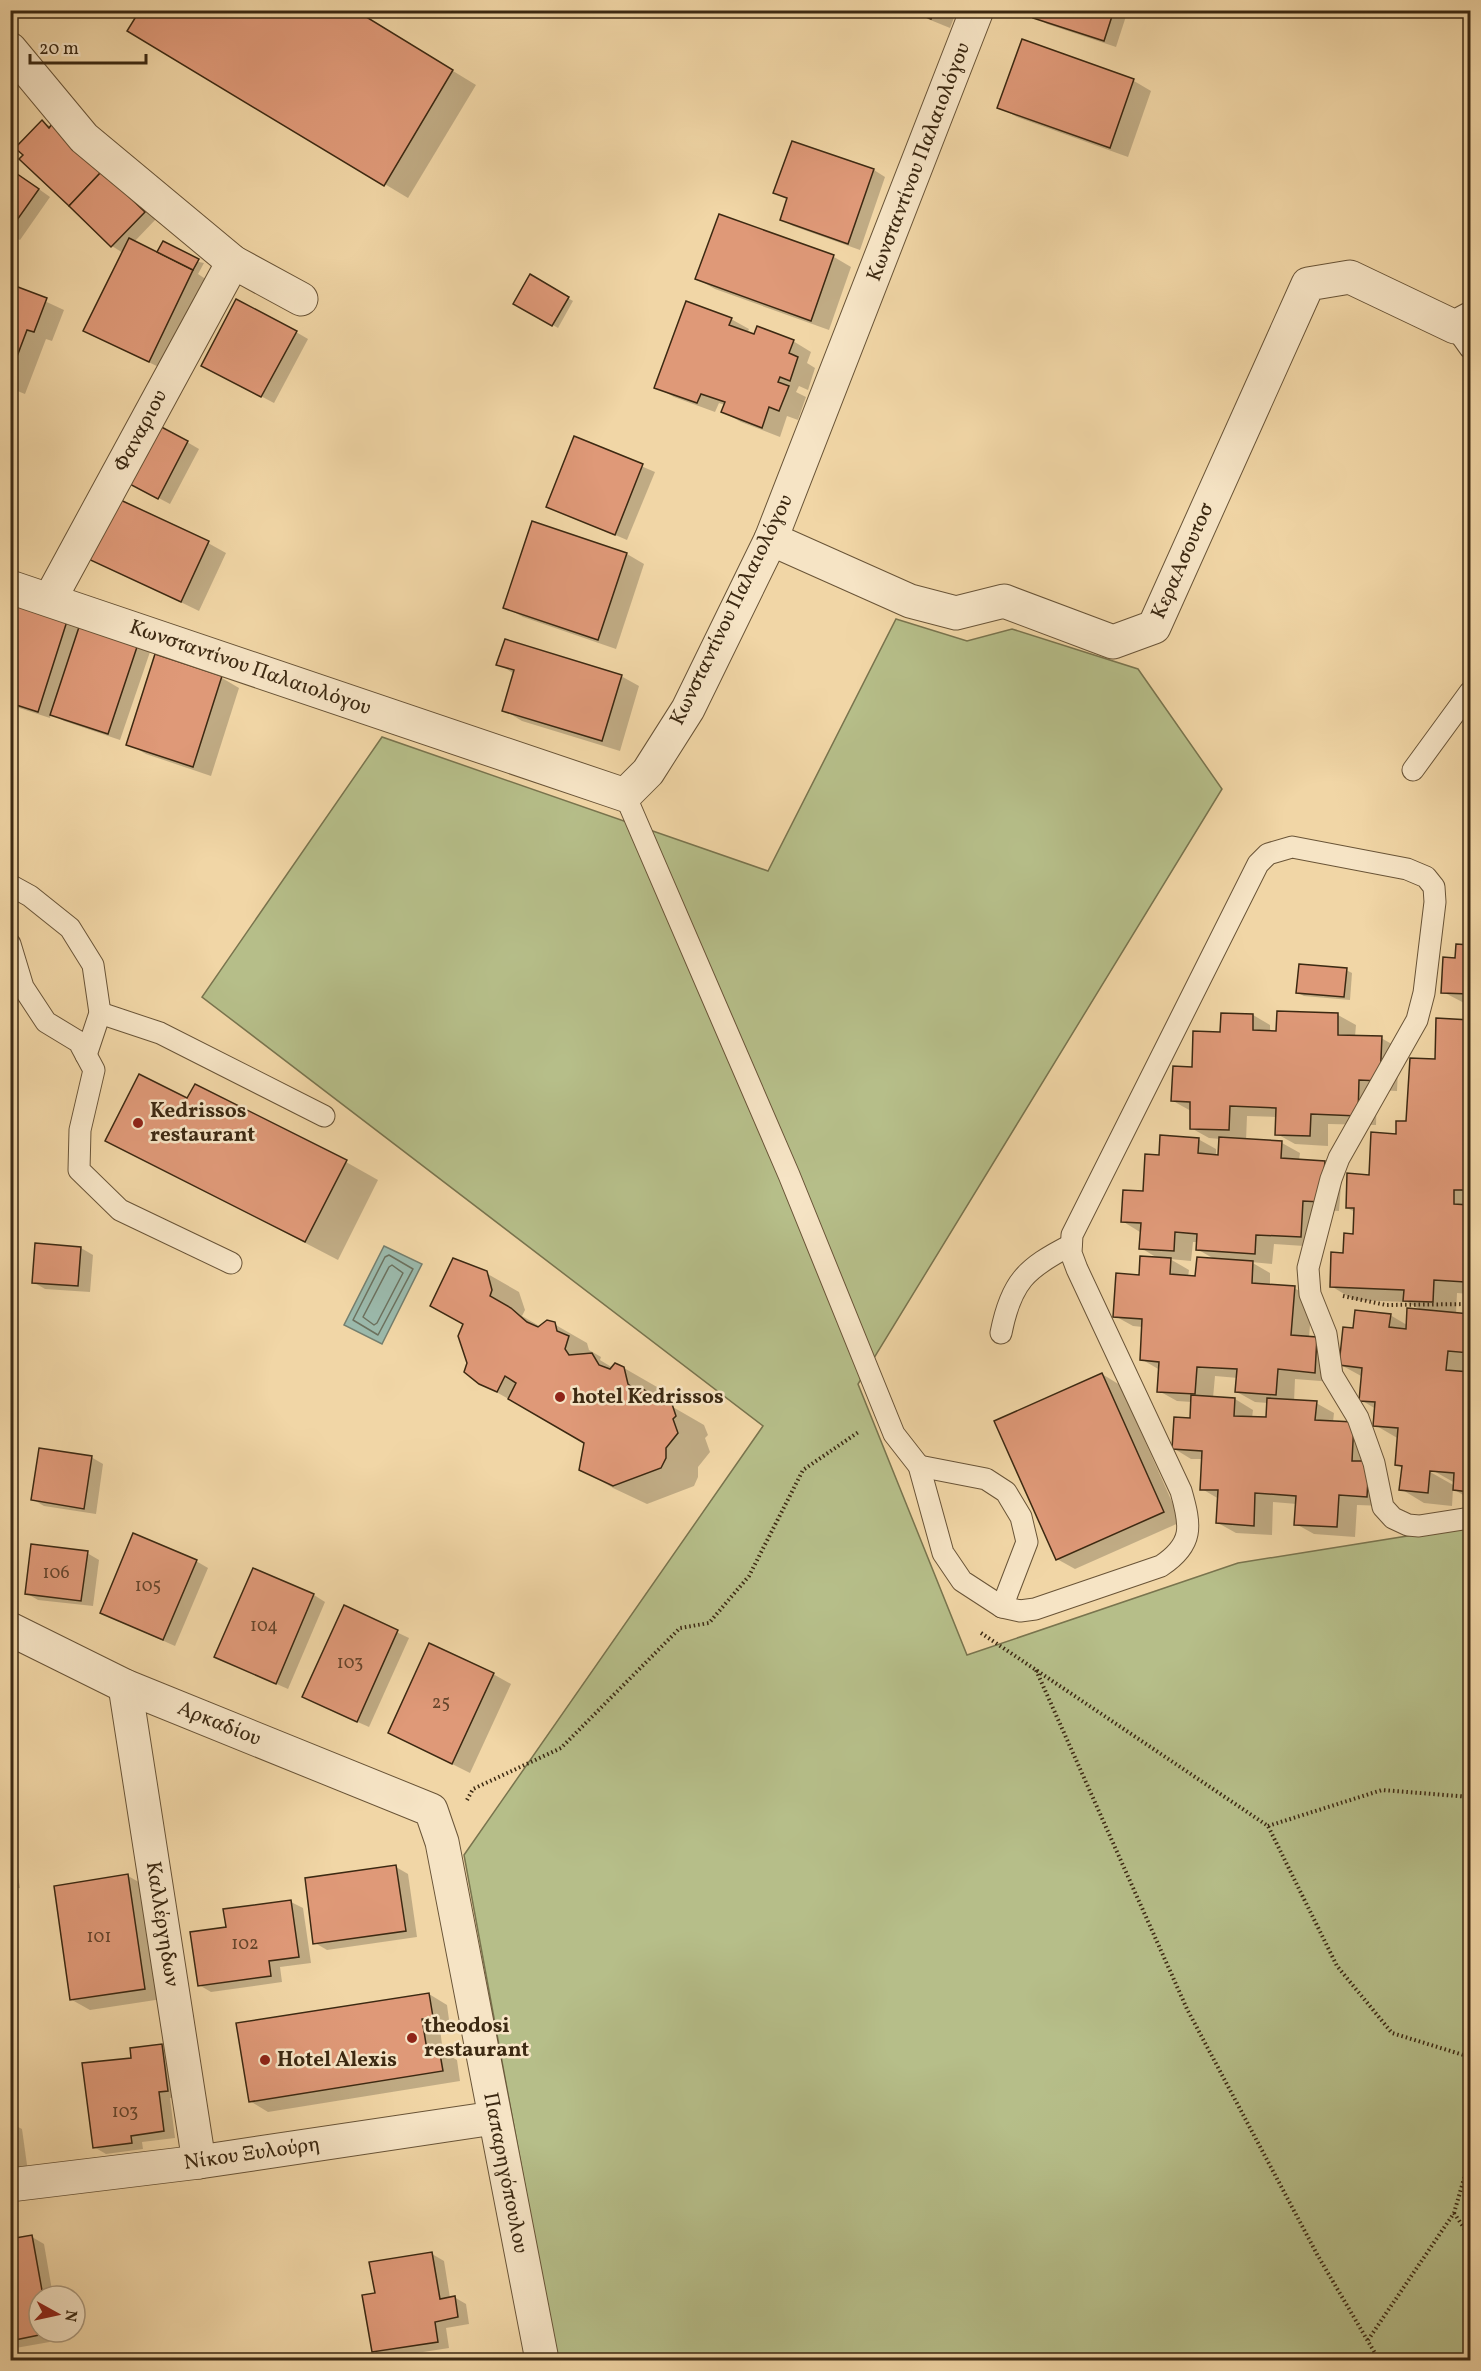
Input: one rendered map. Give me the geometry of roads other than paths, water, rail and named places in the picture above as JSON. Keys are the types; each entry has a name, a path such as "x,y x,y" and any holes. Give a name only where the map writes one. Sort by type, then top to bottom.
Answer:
{"street":[{"name":"Κωνσταντίνου Παλαιολόγου","path":"10,587 625,795 648,772 688,709 771,539 977,10"},
{"path":"10,50 84,138 232,262 301,299"},
{"name":"Φαναριου","path":"50,599 232,262"},
{"name":"ΚεραΑσουτοσ","path":"771,539 910,602 956,613 1004,601 1113,642 1154,627 1308,284 1350,277 1465,331"},
{"name":"Αρκαδίου","path":"10,1629 126,1686 431,1810"},
{"name":"Καλλέργηδων","path":"126,1686 199,2162"},
{"name":"Παπαρηγόπουλου","path":"431,1810 442,1842 542,2361"},
{"name":"Νίκου Ξυλούρη","path":"10,2185 199,2162 494,2118"}],"lane":[{"path":"1413,770 1470,692"},
{"path":"625,795 789,1174 894,1434 919,1466 943,1553 962,1581 1002,1607 1020,1611 1035,1609 1161,1566 1178,1555 1187,1538 1189,1517 1181,1491 1077,1269 1071,1253 1072,1235 1258,864 1268,854 1292,847 1407,869 1426,877 1434,887 1435,902 1424,993 1417,1020 1339,1158 1330,1179 1308,1268 1310,1294 1326,1334 1332,1375 1358,1418 1374,1463 1377,1489 1383,1507 1393,1518 1408,1525 1419,1526 1470,1518"},
{"path":"10,885 30,896 70,928 93,965 100,1013 86,1055"},
{"path":"10,944 23,987 46,1022 79,1042 94,1070 80,1130 79,1170 120,1210 231,1263"},
{"path":"100,1013 160,1033 324,1116"},
{"path":"1001,1333 1007,1304 1022,1278 1043,1259 1071,1245"},
{"path":"919,1466 986,1479 1006,1492 1021,1517 1027,1542 1002,1607"}],"water":[{"path":"384,1246 422,1264 382,1344 344,1325"}],"place":[{"name":"Kedrissos restaurant","path":"138,1123"},
{"name":"hotel Kedrissos","path":"560,1397"},
{"name":"theodosi restaurant","path":"412,2038"},
{"name":"Hotel Alexis","path":"265,2060"}]}
